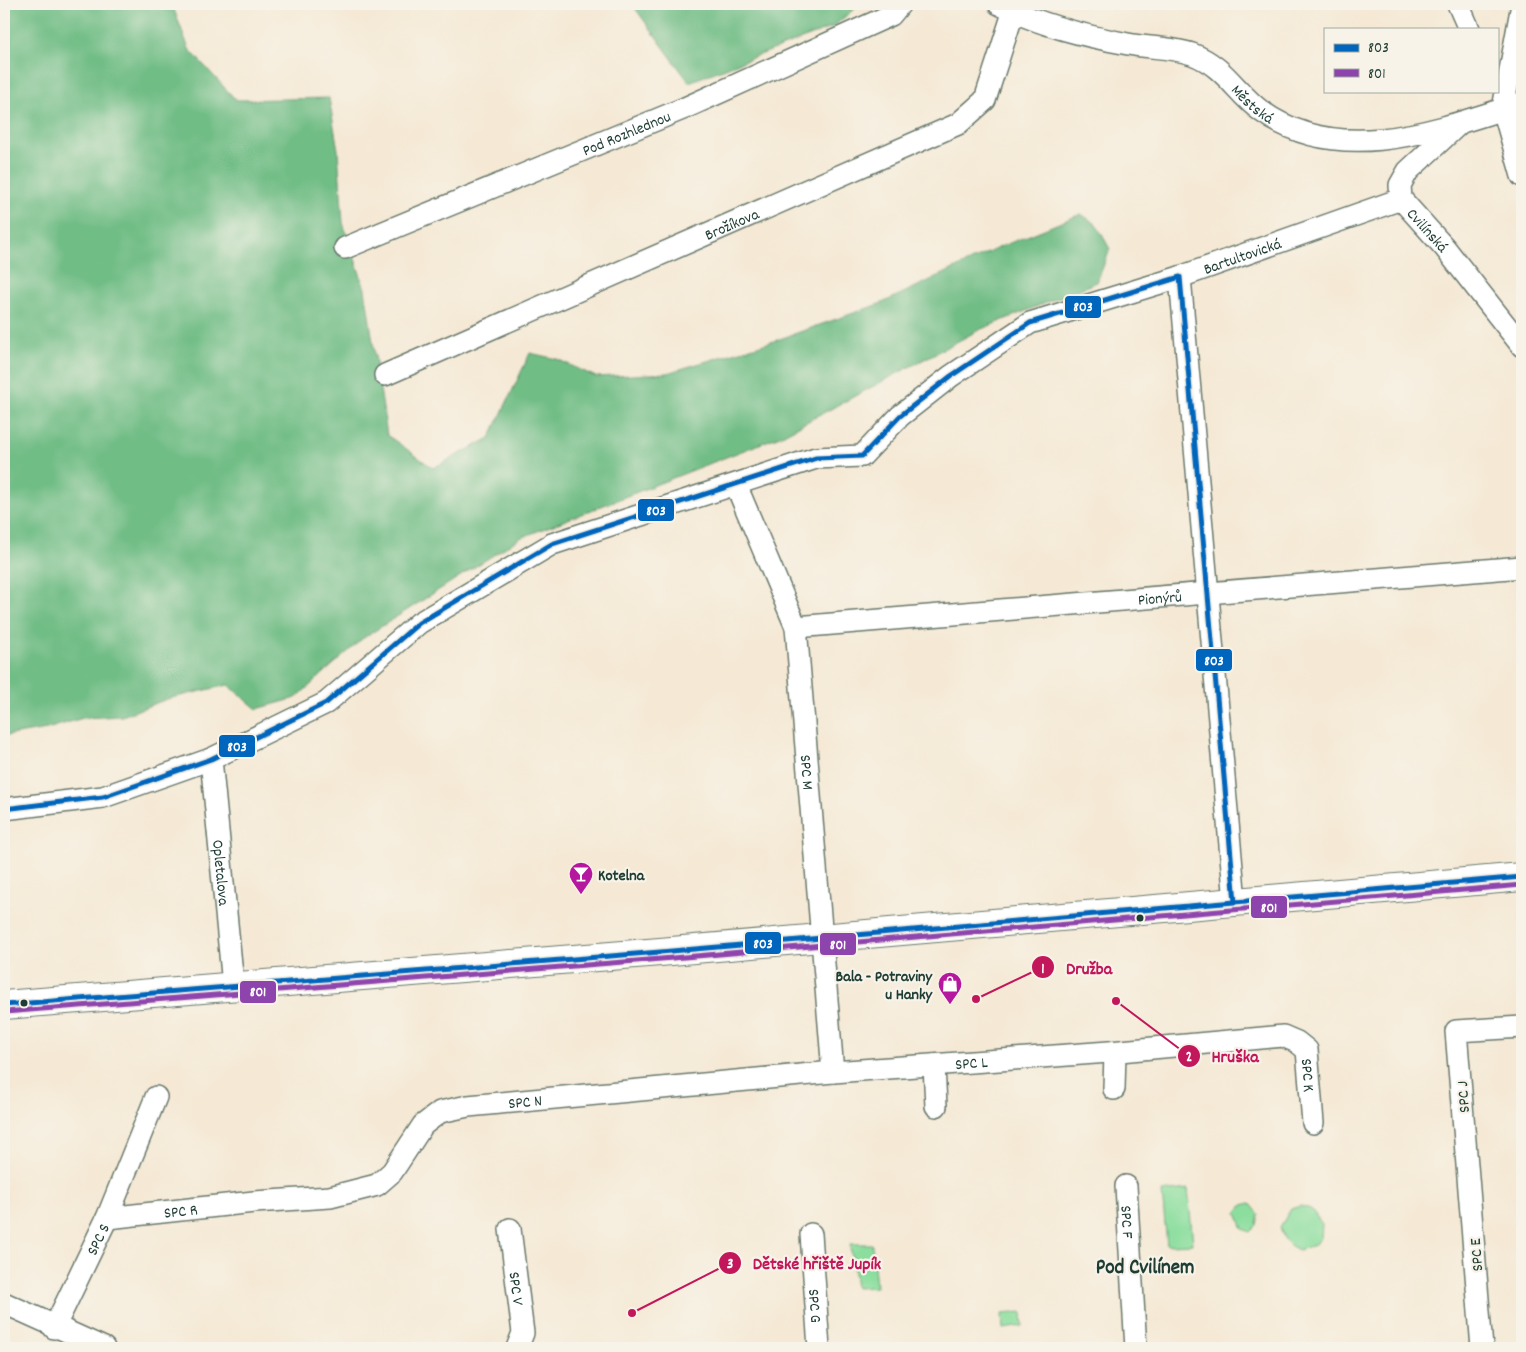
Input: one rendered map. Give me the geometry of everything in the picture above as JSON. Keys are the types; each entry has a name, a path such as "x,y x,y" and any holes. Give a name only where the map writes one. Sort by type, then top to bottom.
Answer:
{"main road":[{"path":"4,1005 1522,877"}],"street":[{"name":"Pod Rozhlednou","path":"345,248 685,108 891,15 900,4"},
{"path":"1458,4 1469,28"},
{"path":"1522,4 1507,101 1522,176"},
{"name":"Městská","path":"1009,6 1064,29 1127,44 1192,54 1225,73 1260,111 1298,132 1349,141 1398,139 1464,120 1507,101"},
{"name":"Brožíkova","path":"385,375 958,124 985,100 1009,6"},
{"name":"Cvilínská","path":"1464,120 1408,172 1400,185 1401,199 1445,248 1522,346"},
{"name":"Bartultovická","path":"736,485 816,458 862,456 907,410 951,376 1030,323 1180,277 1401,199"},
{"path":"1180,277 1235,902"},
{"path":"4,809 103,797 211,759 326,703 418,623 552,544 736,485"},
{"name":"SPC M","path":"736,485 796,627 820,937 833,1072"},
{"name":"Pionýrů","path":"796,627 1522,567"},
{"name":"Opletalova","path":"211,759 233,986"},
{"name":"SPC J","path":"1468,1162 1456,1031 1522,1027"},
{"name":"SPC K","path":"1112,1052 1283,1036 1297,1042 1307,1050 1313,1123"},
{"path":"1112,1052 1114,1089"},
{"name":"SPC L","path":"833,1072 1112,1052"},
{"path":"934,1065 936,1106"},
{"name":"SPC N","path":"254,1202 330,1197 377,1185 392,1172 423,1125 440,1112 480,1112 833,1072"},
{"name":"SPC S","path":"54,1328 107,1218 156,1097"},
{"name":"SPC E","path":"1468,1162 1482,1348"},
{"name":"SPC F","path":"1126,1186 1136,1348"},
{"name":"SPC R","path":"107,1218 254,1202"},
{"name":"SPC V","path":"510,1229 523,1333 517,1348"},
{"name":"SPC G","path":"811,1234 819,1348"},
{"path":"4,1303 54,1328 104,1348"}],"green space":[{"path":"4,4 174,4 173,7 189,49 236,100 329,98 338,150 343,223 365,289 387,435 433,468 490,438 530,353 557,359 596,377 667,373 774,341 882,303 1000,247 1081,214 1096,224 1110,249 1097,282 979,330 780,436 520,538 362,639 296,698 257,709 228,685 167,699 122,716 83,718 47,729 5,736"},
{"path":"632,4 860,4 833,27 689,82"},
{"path":"1188,1189 1193,1244 1167,1245 1162,1192"},
{"path":"1250,1203 1259,1214 1257,1225 1250,1232 1243,1229 1237,1213 1243,1205"},
{"path":"1300,1206 1311,1209 1322,1224 1321,1238 1314,1245 1299,1250 1286,1241 1280,1227 1291,1209"},
{"path":"850,1244 872,1244 876,1287 856,1288"},
{"path":"1022,1312 1023,1326 1003,1329 1002,1314"}],"transit line":[{"name":"803","path":"4,809 103,797 211,759 326,703 419,623 552,544 816,458 862,456 900,416 951,376 1030,323 1180,277 1235,902"},
{"name":"803","path":"4,1005 660,952 1522,877"},
{"name":"801","path":"5,1012 661,959 1522,885"}],"place":[{"name":"Kotelna","path":"581,895"},
{"name":"Družba","path":"976,999"},
{"name":"Hruška","path":"1116,1001"},
{"name":"Bala - Potraviny u Hanky","path":"950,1005"},
{"name":"Dětské hřiště Jupík","path":"632,1313"}],"district":[{"name":"Pod Cvilínem","path":"1145,1266"}]}
